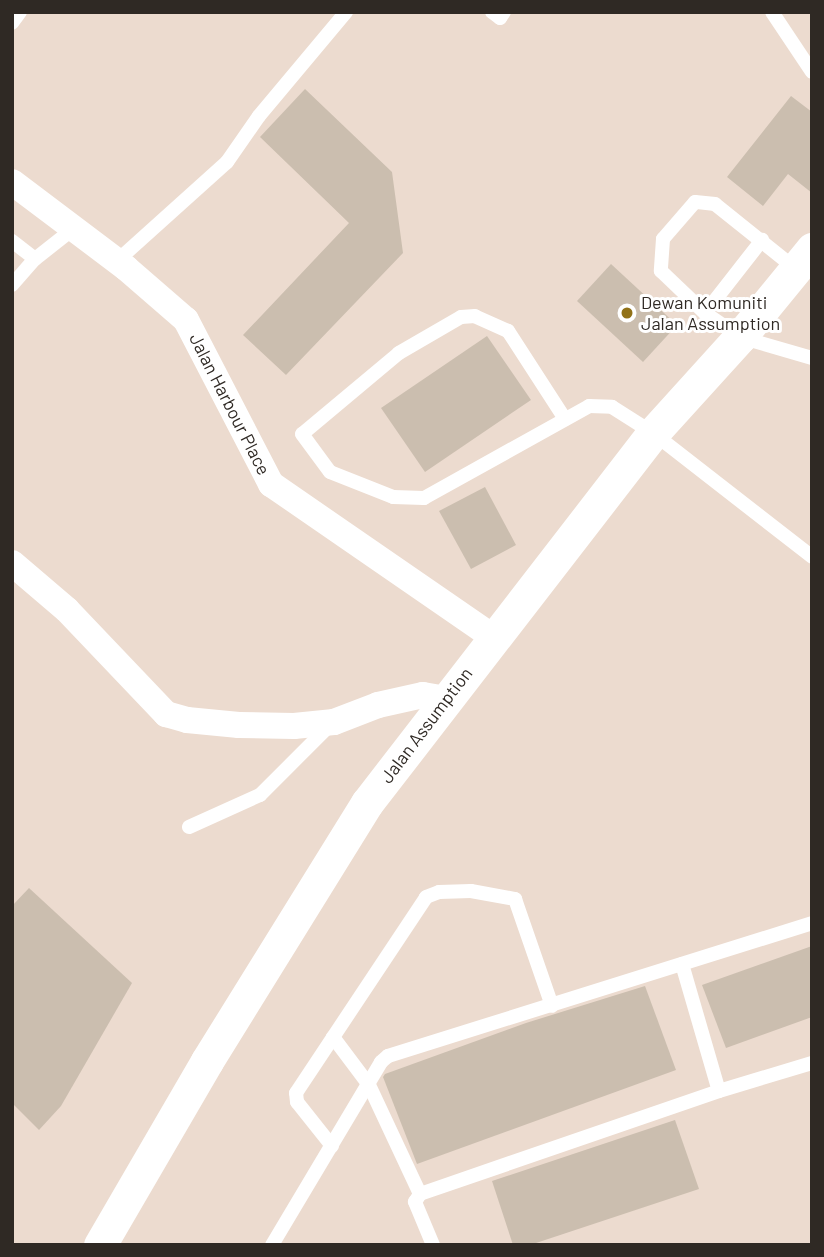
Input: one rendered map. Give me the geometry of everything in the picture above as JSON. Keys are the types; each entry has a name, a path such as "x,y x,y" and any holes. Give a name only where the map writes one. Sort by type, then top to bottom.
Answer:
{"street":[{"name":"Jalan Harbour Place","path":"12,183 117,261 186,320 271,484 493,637"},
{"name":"Jalan Assumption","path":"100,1245 206,1061 367,803 653,433 740,337 804,259"},
{"path":"12,563 67,611 166,714 187,720 239,725 294,726 334,722 377,705 423,695 445,699"}],"lane":[{"path":"12,23 20,12"},
{"path":"117,261 227,162 259,116 346,12"},
{"path":"492,12 500,18 505,12"},
{"path":"772,12 812,72"},
{"path":"804,259 762,240 715,204 695,202 663,239 661,271 705,313 740,337 812,358"},
{"path":"12,285 35,258 73,229"},
{"path":"705,313 762,240"},
{"path":"12,241 35,258"},
{"path":"565,419 508,331 496,323 475,316 461,317 399,353 302,435 330,472 393,498 424,498 589,406 612,407 653,433 812,557"},
{"path":"188,827 260,794 334,722"},
{"path":"332,1146 297,1102 296,1093 426,897 439,892 471,891 515,899 552,1006"},
{"path":"272,1245 381,1062 388,1056 812,923"},
{"path":"682,964 719,1091"},
{"path":"333,1037 369,1085 420,1194"},
{"path":"433,1245 415,1202 420,1194 719,1091 812,1063"}],"building":[{"path":"305,89 392,172 403,253 286,375 243,335 349,223 260,137"},
{"path":"791,96 812,112 812,193 788,174 763,206 727,177"},
{"name":"Dewan Komuniti Jalan Assumption","path":"611,264 677,325 643,362 577,301"},
{"path":"487,336 531,400 425,472 381,408"},
{"path":"485,487 516,545 471,569 439,511"},
{"path":"29,888 132,983 61,1106 39,1130 12,1103 12,906"},
{"path":"812,946 812,1017 726,1048 702,985"},
{"path":"645,986 676,1070 417,1164 383,1077 385,1074 526,1023"},
{"path":"675,1120 699,1189 530,1245 513,1245 492,1181"}],"place":[{"name":"Dewan Komuniti Jalan Assumption","path":"627,313"}]}
